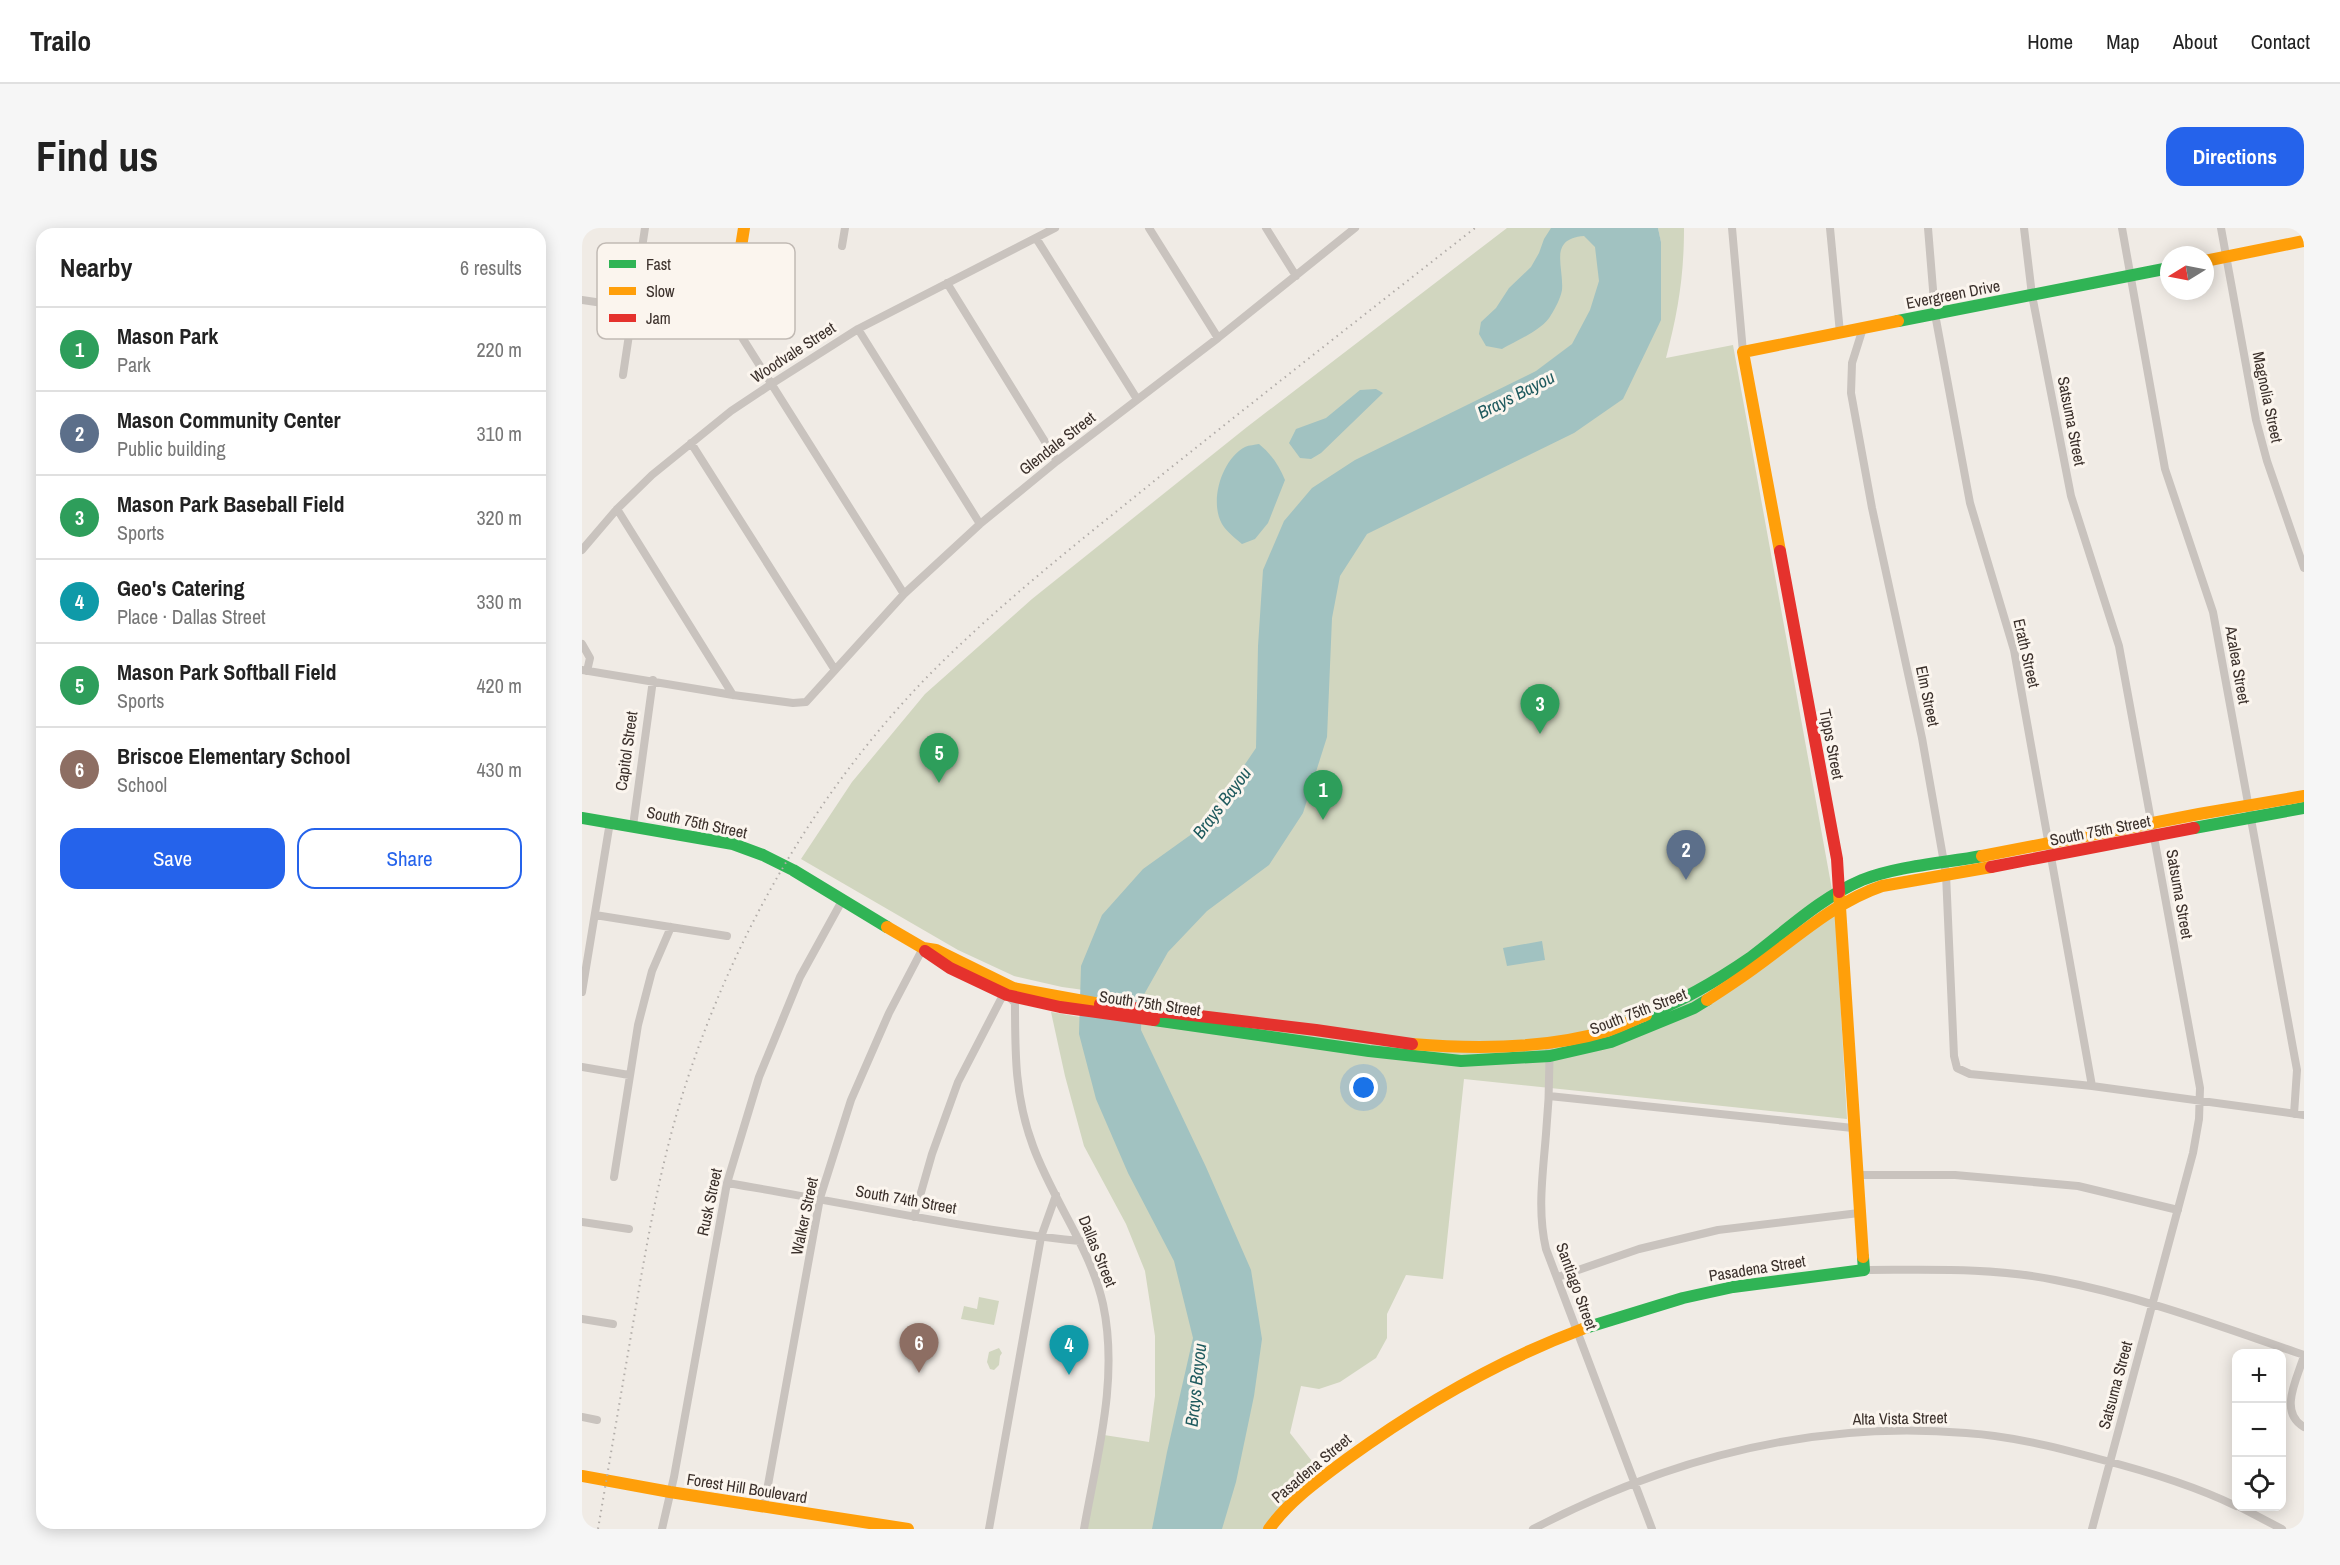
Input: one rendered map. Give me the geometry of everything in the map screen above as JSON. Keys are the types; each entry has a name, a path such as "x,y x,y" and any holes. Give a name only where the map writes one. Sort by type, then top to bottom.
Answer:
{"main road":[{"path":"742,243 744,228"},
{"path":"2214,259 2304,241"},
{"name":"Evergreen Drive","path":"1743,352 2160,270"},
{"name":"Tipps Street","path":"1743,352 1837,859 1864,1270"},
{"name":"South 75th Street","path":"1163,1017 1316,1030 1462,1048 1550,1042 1607,1031 1687,996 1748,959 1822,902 1879,874 1945,868 2050,851 2249,812 2304,796"},
{"name":"South 75th Street","path":"2249,812 2304,808"},
{"name":"South 75th Street","path":"582,818 733,844 763,855 843,899 923,948 936,950 1012,988 1060,1003"},
{"name":"South 75th Street","path":"923,948 934,959 1007,995 1163,1017 1369,1051 1461,1061 1550,1056 1611,1042 1694,1008 1755,969 1815,922 1865,892 1945,868"},
{"path":"1687,996 1694,1008"},
{"name":"Pasadena Street","path":"1269,1529 1305,1491 1368,1443 1415,1411 1483,1372 1578,1332 1694,1295 1781,1279 1864,1270"},
{"name":"Forest Hill Boulevard","path":"582,1476 908,1529"}],"street":[{"path":"643,243 645,228"},
{"path":"842,246 845,228"},
{"name":"Woodvale Street","path":"582,550 617,508 652,475 731,411 858,329 1054,228"},
{"path":"1149,228 1218,338"},
{"path":"1266,228 1296,276"},
{"name":"Glendale Street","path":"733,695 806,702 904,594 980,524 1355,228"},
{"name":"Tipps Street","path":"1732,228 1743,352"},
{"path":"1830,228 1840,333"},
{"name":"Erath Street","path":"1928,228 1935,314 1970,502 2014,650 2092,1086"},
{"name":"Satsuma Street","path":"2024,228 2032,295 2071,496 2119,646 2200,1088 2193,1153 2092,1529"},
{"name":"Azalea Street","path":"2122,228 2165,470 2213,612 2297,1070 2294,1114"},
{"name":"Magnolia Street","path":"2221,228 2256,420 2267,461 2304,568"},
{"path":"1036,238 1137,399"},
{"path":"947,283 1057,461"},
{"path":"582,300 597,302"},
{"name":"Elm Street","path":"1863,328 1852,363 1851,393 1872,508 1922,738 1945,868 1954,1056 1957,1068 1970,1074 2092,1086"},
{"path":"858,329 980,524"},
{"path":"623,375 628,339"},
{"path":"744,339 904,594"},
{"path":"691,443 835,670"},
{"path":"617,508 733,695"},
{"path":"582,644 590,658 585,670 733,695"},
{"name":"Capitol Street","path":"633,826 653,680"},
{"path":"582,992 610,822"},
{"name":"Rusk Street","path":"662,1529 726,1183 763,1067 800,977 843,899"},
{"path":"595,915 727,936"},
{"path":"614,1177 638,1025 652,971 671,927"},
{"name":"Walker Street","path":"764,1507 820,1198 851,1100 889,1012 923,948"},
{"path":"914,1217 932,1154 958,1082 1002,998 1007,995"},
{"name":"Dallas Street","path":"1007,995 1015,1003 1015,1069 1022,1113 1034,1149 1095,1274 1103,1305 1109,1384 1084,1529"},
{"name":"Santiago Street","path":"1550,1042 1549,1095 1540,1199 1546,1249 1652,1529"},
{"path":"582,1067 629,1075"},
{"path":"2092,1086 2304,1115"},
{"path":"1549,1095 1853,1128"},
{"path":"1857,1174 1955,1175 2078,1186 2178,1210"},
{"name":"South 74th Street","path":"726,1183 820,1198 914,1217 1041,1237 1080,1240"},
{"path":"988,1529 1041,1237 1056,1195"},
{"path":"1558,1277 1639,1249 1718,1230 1859,1213"},
{"path":"582,1222 629,1229"},
{"name":"Pasadena Street","path":"1864,1270 1966,1270 2054,1279 2152,1303 2304,1355"},
{"path":"582,1319 613,1324"},
{"path":"2304,1355 2290,1401 2290,1409 2295,1422 2304,1427"},
{"path":"582,1417 597,1420"},
{"name":"Alta Vista Street","path":"1533,1529 1584,1502 1719,1455 1794,1439 1874,1430 1966,1433 2042,1443 2188,1485 2232,1504"},
{"name":"Alta Vista Street","path":"2247,1511 2282,1529"}],"green space":[{"path":"1507,228 1592,228 1661,243 1658,228 1684,228 1680,294 1666,358 1733,345 1835,906 1847,1119 1464,1079 1443,1279 1406,1275 1387,1314 1387,1338 1376,1358 1340,1382 1319,1389 1301,1386 1290,1433 1322,1474 1263,1529 1087,1529 1104,1435 1149,1442 1155,1396 1155,1336 1145,1271 1126,1224 1084,1146 1051,1012 1080,1017 1142,998 1062,987 1014,976 958,950 801,859 852,782 925,694 1032,599 1247,427"},
{"path":"979,1297 999,1301 994,1325 961,1319 964,1306 977,1309"},
{"path":"999,1348 1002,1353 999,1365 994,1370 990,1369 987,1362 989,1352"}],"water":[{"name":"Brays Bayou","path":"1551,228 1658,228 1661,242 1661,320 1623,399 1574,433 1367,534 1340,576 1332,618 1327,737 1303,813 1269,865 1207,911 1168,952 1142,998 1141,1030 1206,1167 1251,1270 1262,1339 1254,1396 1236,1482 1222,1529 1152,1529 1193,1338 1174,1261 1128,1173 1096,1099 1079,1034 1081,966 1102,915 1143,869 1203,826 1256,748 1258,646 1263,570 1284,521 1312,488 1355,460 1536,371 1572,344 1590,310 1599,281 1595,247 1584,236 1573,238 1562,248 1560,255 1561,293 1553,312 1542,325 1502,349 1486,346 1479,334 1481,322 1496,308 1509,288 1531,267"},
{"path":"1376,389 1383,393 1321,453 1311,459 1300,458 1289,443 1296,429 1326,418 1360,390"},
{"path":"1259,444 1274,460 1285,480 1268,523 1255,539 1242,544 1222,524 1218,515 1220,481 1230,461 1237,453 1245,447"},
{"path":"1542,941 1545,960 1507,966 1503,948"}],"railway":[{"path":"598,1529 649,1233 667,1148 683,1093 703,1035 753,922 816,814 891,716 933,671 987,620 1158,478 1475,228"}],"traffic: fast":[{"path":"1898,321 2160,270"},
{"path":"2194,828 2304,808"},
{"path":"582,818 733,844 763,855 793,870 887,927"},
{"path":"1646,1015 1686,997 1725,974 1750,958 1818,905 1847,887 1876,875 1905,868 1982,856"},
{"path":"1154,1020 1369,1051 1461,1061 1550,1056 1611,1042 1694,1008 1707,1000"},
{"path":"1585,1328 1683,1298 1733,1287 1864,1270 1863,1257"}],"traffic: slow":[{"path":"742,243 744,228"},
{"path":"2214,259 2304,241"},
{"path":"1780,551 1743,352 1898,321"},
{"path":"1982,856 2304,796"},
{"path":"1707,1000 1817,921 1865,893 1882,886 1991,867"},
{"path":"1839,892 1863,1257"},
{"path":"887,927 923,948 936,950 1013,988 1100,1004"},
{"path":"1412,1044 1485,1047 1560,1041 1617,1028 1646,1015"},
{"path":"1269,1529 1286,1509 1316,1483 1403,1420 1491,1369 1585,1328"},
{"path":"582,1476 908,1529"}],"traffic: jam":[{"path":"1780,551 1837,859 1839,892"},
{"path":"1991,867 2194,828"},
{"path":"925,951 950,968 1007,995 1060,1007 1154,1020"},
{"path":"1100,1004 1412,1044"}],"place":[{"name":"Mason Park Baseball Field","path":"1540,734"},
{"name":"Mason Park Softball Field","path":"939,783"},
{"name":"Mason Park","path":"1323,820"},
{"name":"Mason Community Center","path":"1686,880"},
{"name":"Briscoe Elementary School","path":"919,1373"},
{"name":"Geo's Catering","path":"1069,1375"}]}
